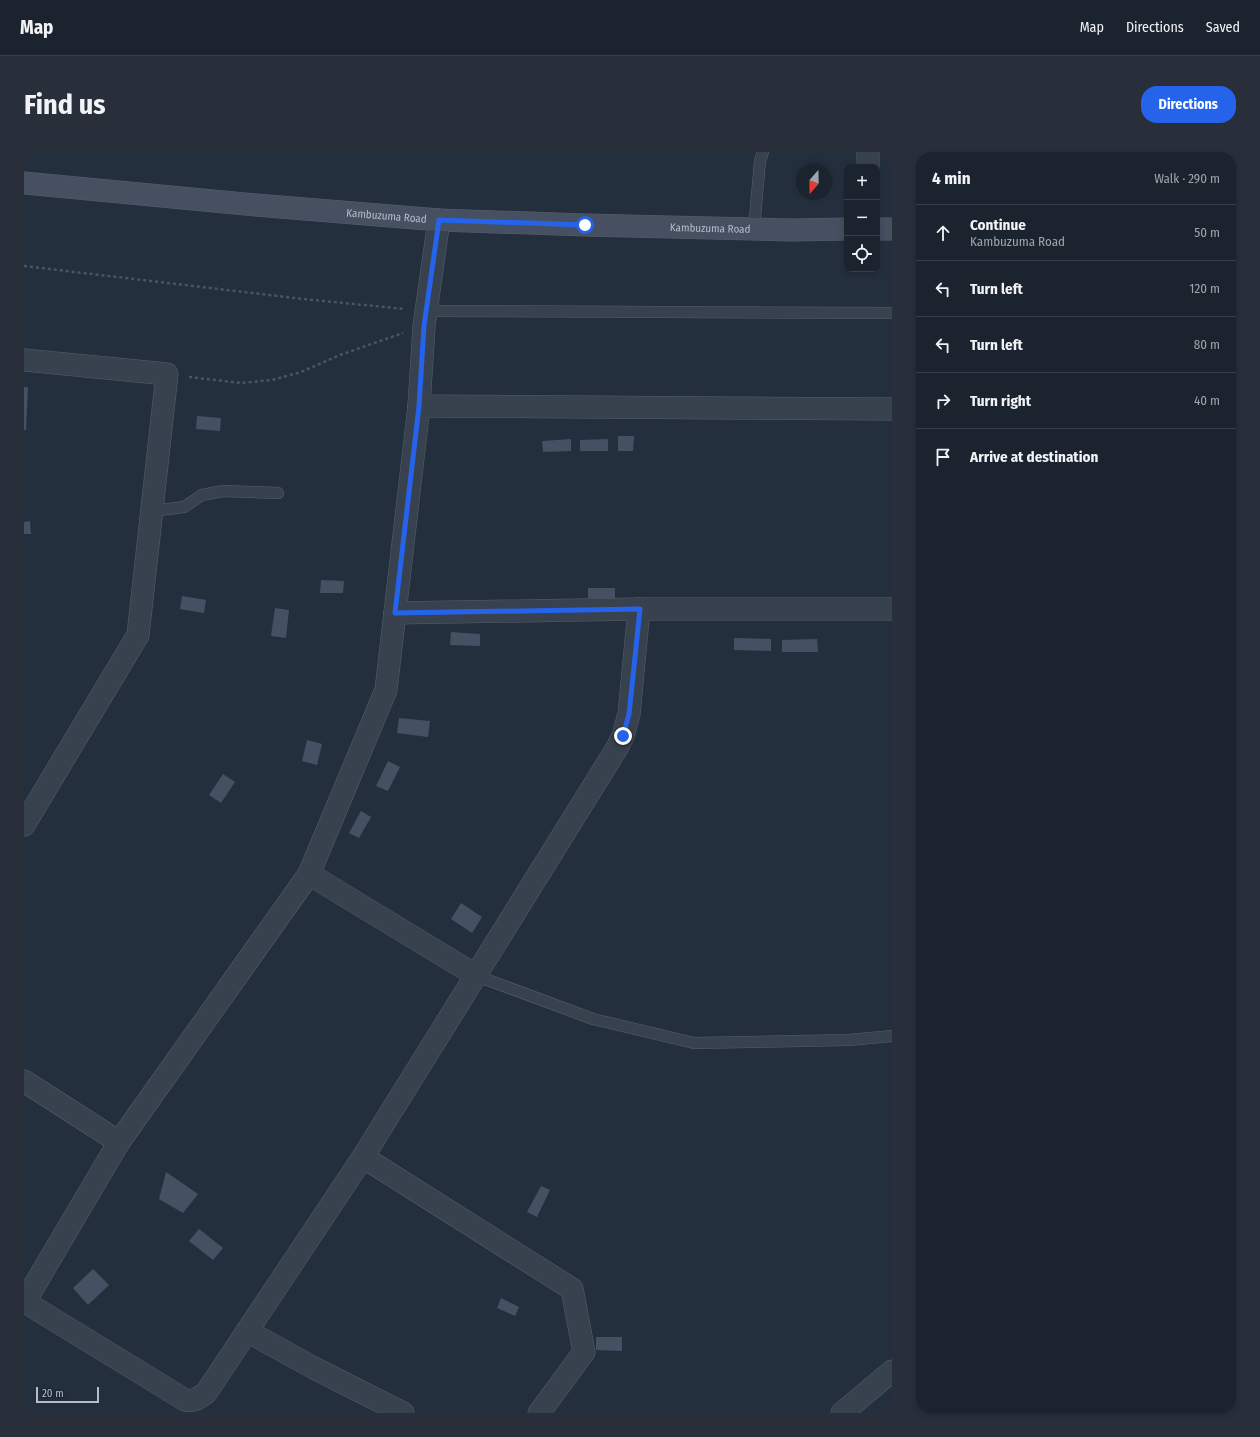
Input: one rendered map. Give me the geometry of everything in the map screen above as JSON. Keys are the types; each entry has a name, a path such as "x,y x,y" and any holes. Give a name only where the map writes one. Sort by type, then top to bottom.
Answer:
{"main road":[{"name":"Kambuzuma Road","path":"24,183 256,206 439,220 754,229 844,229"},
{"path":"880,229 892,229"}],"street":[{"path":"868,152 868,164"},
{"path":"439,220 425,319 419,406 386,690 309,874 119,1142 24,1303 185,1400 197,1400 206,1393 363,1157 608,764 623,736 629,714 640,609"},
{"path":"24,360 167,374 138,635 24,825"},
{"path":"419,406 892,409"},
{"path":"395,613 640,609 892,609"},
{"path":"309,874 476,976"},
{"path":"24,1081 119,1142"},
{"path":"363,1157 572,1289 584,1352 539,1413"},
{"path":"247,1331 314,1368 403,1413"},
{"path":"856,1409 892,1371"}],"lane":[{"path":"754,229 760,161 763,152"},
{"path":"425,319 892,313"},
{"path":"152,511 184,507 202,495 223,491 278,493"},
{"path":"476,976 593,1019 694,1043 849,1040 892,1036"}],"path":[{"path":"24,266 303,300 425,319"},
{"path":"167,374 241,383 272,380 301,372 425,319"}],"building":[{"path":"24,387 28,387 26,430 24,430"},
{"path":"197,416 221,418 220,431 196,429"},
{"path":"618,436 634,436 633,451 618,451"},
{"path":"571,439 571,451 543,452 542,441"},
{"path":"608,439 608,451 580,451 580,440"},
{"path":"30,521 31,534 24,534 24,522"},
{"path":"321,580 344,581 343,593 320,593"},
{"path":"588,588 615,588 615,599 588,598"},
{"path":"182,596 206,600 204,613 180,609"},
{"path":"275,608 289,610 286,638 271,636"},
{"path":"451,632 480,634 480,646 450,645"},
{"path":"734,638 771,639 771,651 734,650"},
{"path":"817,639 818,652 782,652 782,640"},
{"path":"399,718 430,721 428,737 397,733"},
{"path":"307,740 322,744 317,765 302,761"},
{"path":"388,761 400,767 388,791 376,786"},
{"path":"223,774 235,782 221,803 209,795"},
{"path":"361,811 371,817 359,838 349,833"},
{"path":"461,903 482,917 472,933 451,919"},
{"path":"166,1172 198,1194 183,1213 159,1199"},
{"path":"541,1186 550,1190 537,1217 527,1212"},
{"path":"199,1229 223,1248 213,1260 189,1241"},
{"path":"93,1269 109,1285 88,1305 73,1288"},
{"path":"501,1298 519,1307 515,1316 497,1308"},
{"path":"596,1337 622,1337 622,1351 596,1350"}],"route":[{"path":"585,225 439,220 424,326 419,406 395,613 640,609 629,714 623,736"}]}
